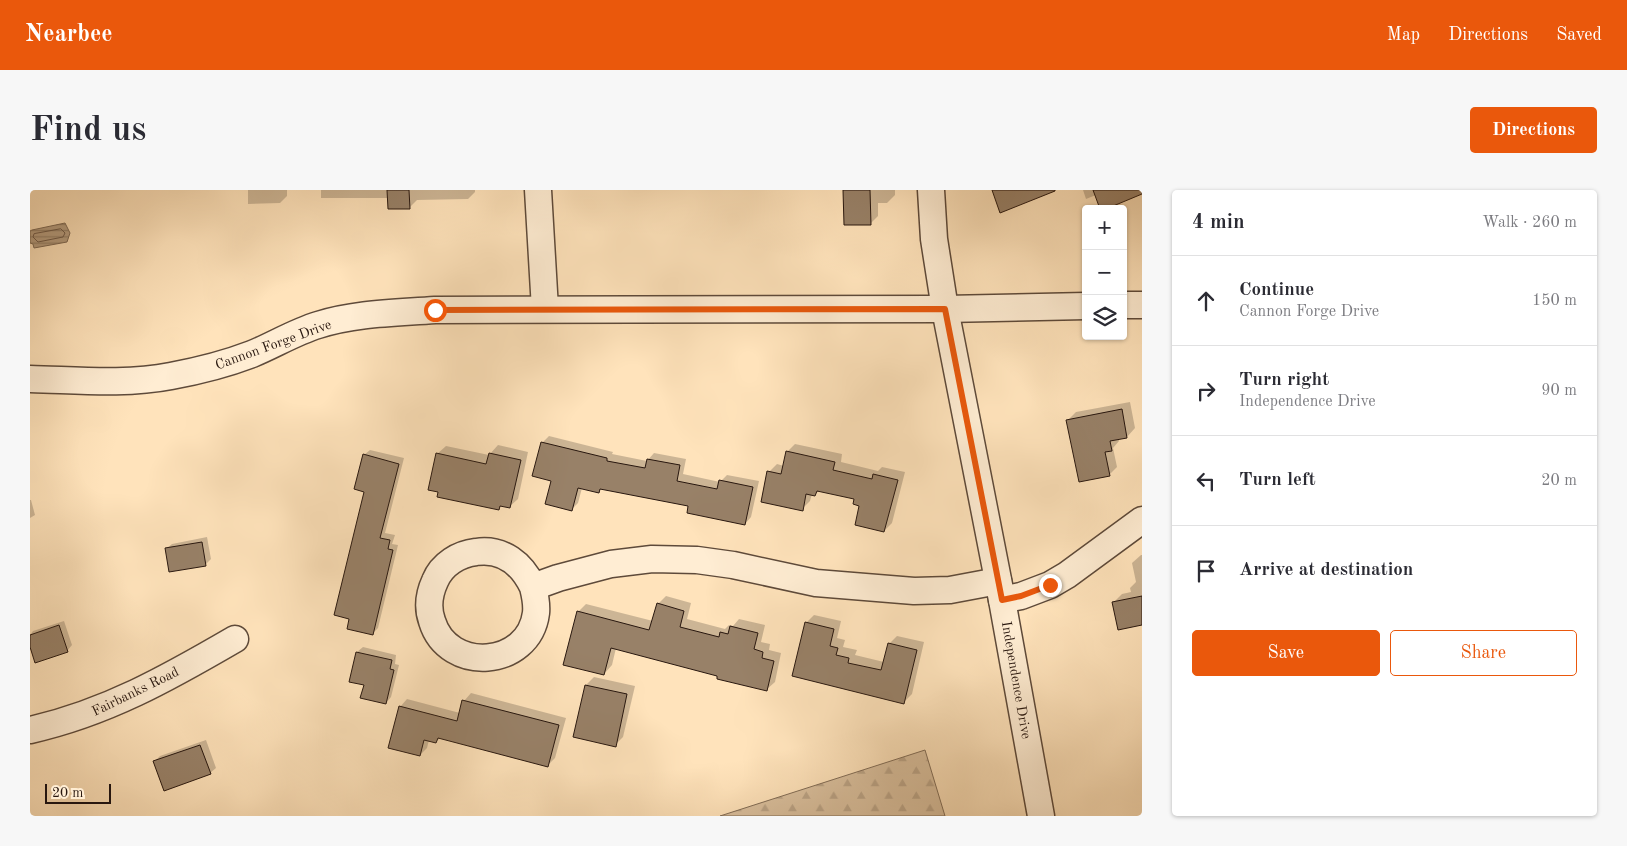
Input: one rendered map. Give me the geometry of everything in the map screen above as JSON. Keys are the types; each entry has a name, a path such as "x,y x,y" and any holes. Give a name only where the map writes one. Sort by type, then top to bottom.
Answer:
{"street":[{"path":"538,190 545,309"},
{"name":"Independence Drive","path":"931,190 934,239 945,309 1000,590 1041,816"},
{"path":"1127,305 1142,305"},
{"name":"Cannon Forge Drive","path":"30,379 129,381 170,376 252,354 317,325 371,314 435,310 945,309 1082,306"},
{"path":"533,587 558,578 611,564 652,559 697,560 733,565 816,583 914,591 1000,590 1021,596 1050,585 1068,575 1142,520"},
{"path":"469,552 495,552 508,557 519,565 533,587 536,600 536,614 532,627 515,648 503,655 490,658 476,658 463,655 446,644 434,627 429,601 437,576 451,561 469,552"},
{"name":"Fairbanks Road","path":"30,730 81,716 128,696 162,680 173,672 235,639"}],"green space":[{"path":"925,750 945,816 720,816"}],"water":[{"path":"65,223 70,233 67,242 34,248 33,244 30,243 30,231"}],"building":[{"path":"387,190 409,190 410,209 388,209"},
{"path":"843,190 870,190 871,225 844,225"},
{"path":"992,190 1055,190 1055,191 1000,213"},
{"path":"1093,190 1142,190 1142,194 1116,205 1099,205"},
{"path":"1122,409 1127,438 1110,441 1112,451 1105,452 1110,476 1079,482 1066,420"},
{"path":"541,442 607,458 607,461 645,468 647,459 680,465 677,481 717,489 719,480 753,487 745,525 687,513 688,506 600,489 599,493 578,488 572,511 545,504 551,481 532,476"},
{"path":"786,451 835,462 833,470 872,479 873,474 898,480 884,532 855,525 859,506 853,504 854,499 817,491 815,496 806,494 803,511 761,502 767,471 781,474"},
{"path":"436,453 486,464 489,453 521,460 510,508 500,506 499,510 437,497 438,492 428,490"},
{"path":"363,454 399,464 380,538 390,540 388,549 393,550 373,635 347,629 349,619 334,615 364,492 354,489"},
{"path":"202,542 206,566 169,572 165,548"},
{"path":"1142,596 1142,625 1118,630 1112,602"},
{"path":"657,603 684,611 680,627 719,637 720,632 728,634 730,626 758,633 754,649 763,652 762,658 774,661 767,691 717,679 717,676 611,648 604,675 563,665 577,611 649,630"},
{"path":"805,622 834,629 830,646 838,648 836,655 849,658 848,663 881,670 888,643 917,650 904,704 792,676"},
{"path":"59,625 68,652 35,663 30,647 30,635"},
{"path":"356,652 392,660 390,669 394,670 386,704 360,698 364,685 349,682"},
{"path":"585,685 627,694 616,747 573,737"},
{"path":"462,700 559,725 548,767 438,738 436,743 424,740 420,756 388,748 399,706 457,721"},
{"path":"200,745 211,774 164,791 153,761"}],"route":[{"path":"435,310 945,309 1002,600 1021,596 1050,585"}]}
